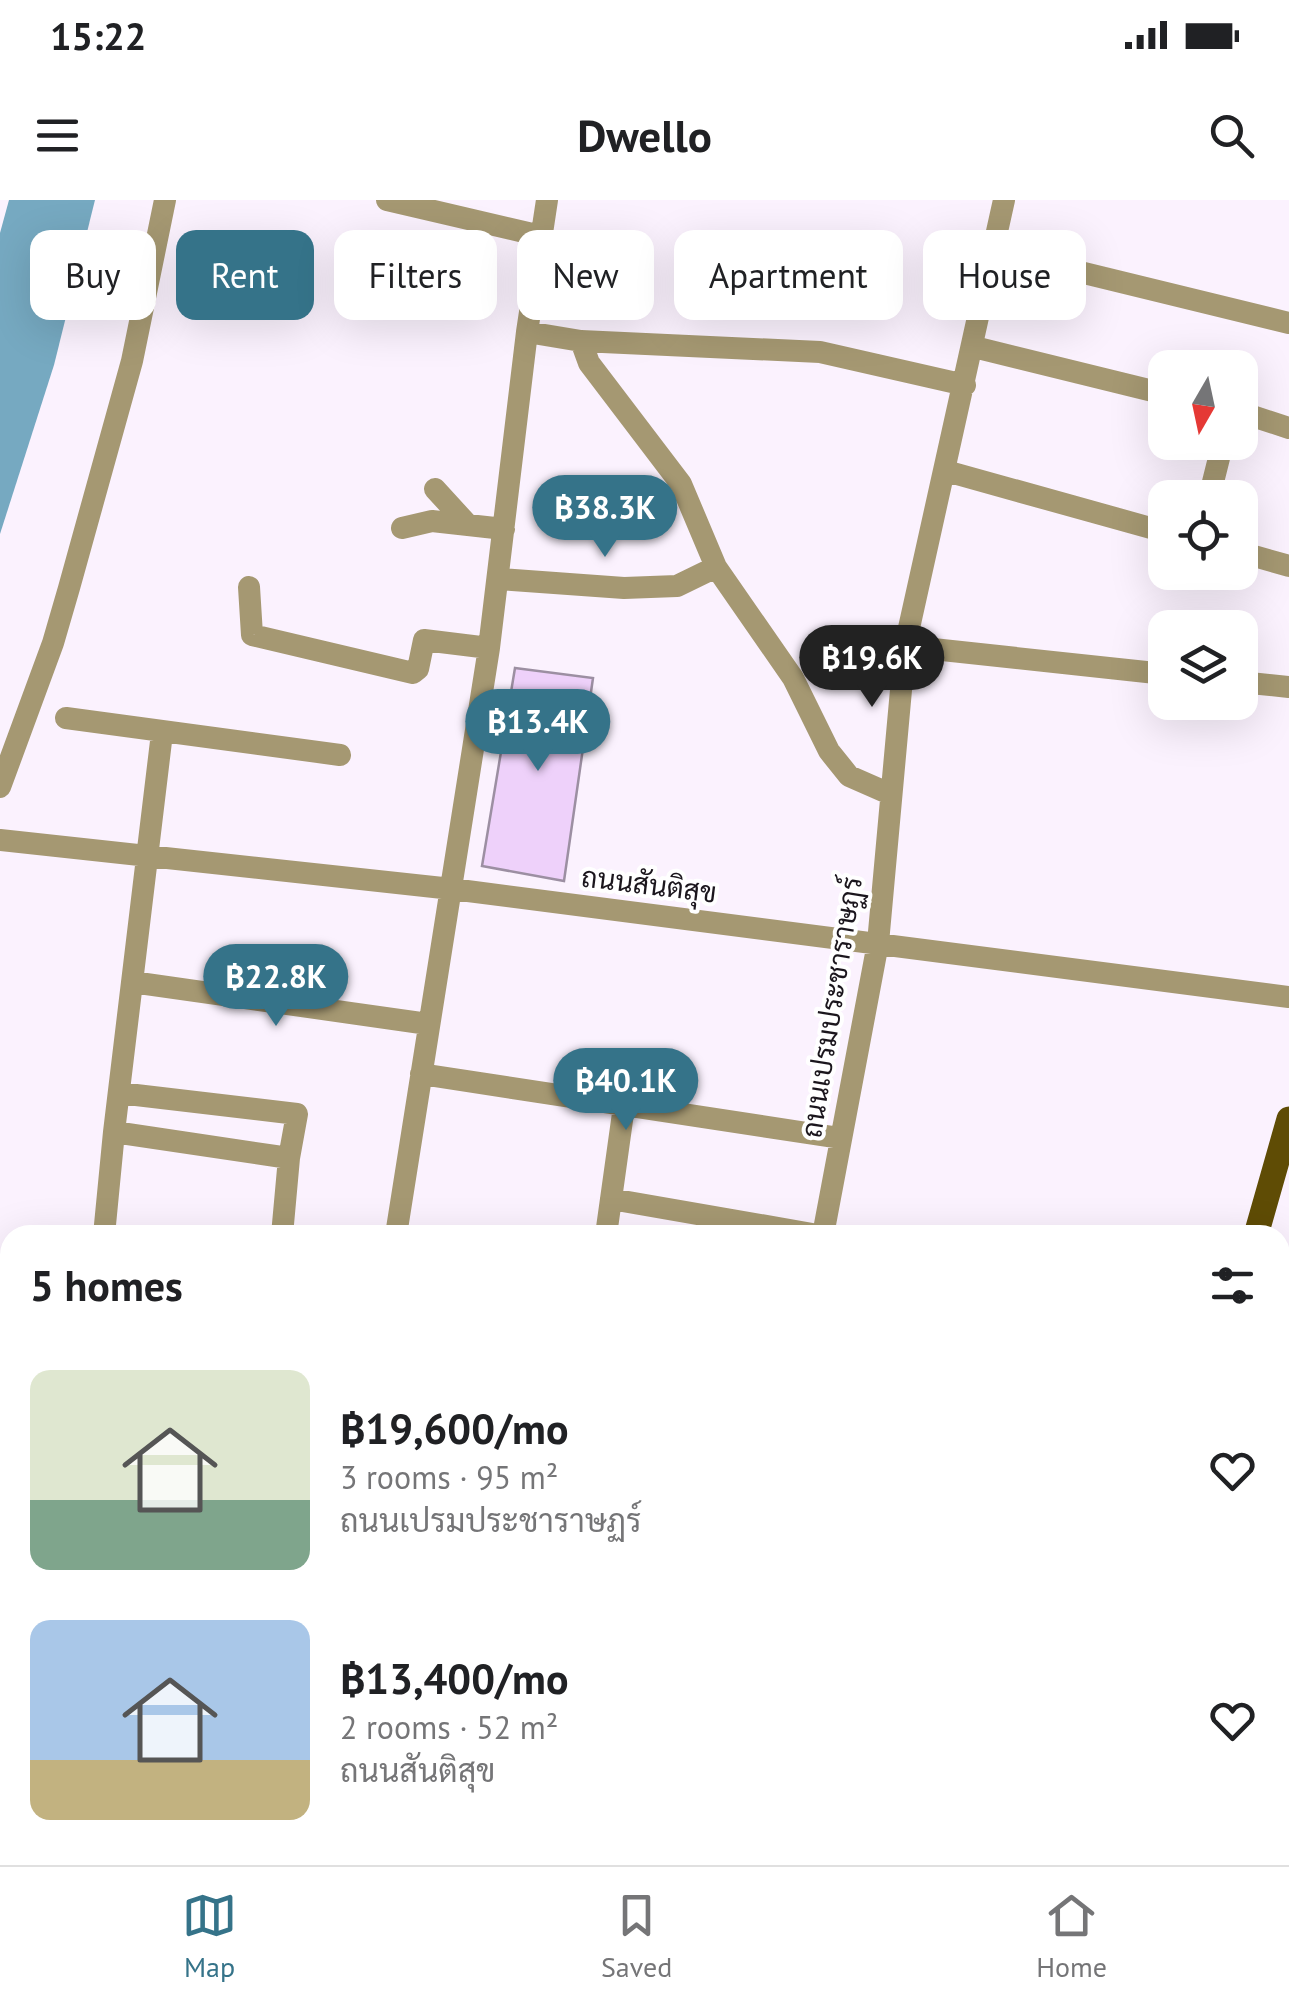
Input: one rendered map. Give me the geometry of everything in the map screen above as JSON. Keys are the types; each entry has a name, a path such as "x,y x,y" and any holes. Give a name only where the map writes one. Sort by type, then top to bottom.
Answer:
{"main road":[{"path":"1259,1225 1289,1119"}],"street":[{"path":"0,788 54,643 132,360 164,200"},
{"path":"387,200 517,230"},
{"path":"542,230 548,200"},
{"name":"ถนนเปรมประชาราษฏร์","path":"998,230 1004,200"},
{"path":"1086,273 1289,323"},
{"path":"398,1225 489,648 529,320"},
{"name":"ถนนเปรมประชาราษฏร์","path":"822,1225 878,943 905,646 980,320"},
{"path":"527,332 581,341 820,352 965,384"},
{"path":"581,341 590,364 682,484 716,567 793,678 829,751 849,776 890,794"},
{"path":"974,348 1148,390"},
{"path":"1258,418 1289,428"},
{"path":"946,472 1148,527"},
{"path":"434,489 468,525"},
{"path":"402,528 432,521 504,529"},
{"path":"1258,557 1289,566"},
{"path":"499,579 624,588 678,586 716,567"},
{"path":"249,587 252,635 413,673 418,670 424,640 489,648"},
{"path":"905,646 1148,672"},
{"path":"1258,684 1289,687"},
{"path":"66,718 340,755"},
{"path":"105,1225 162,733"},
{"name":"ถนนสันติสุข","path":"0,840 452,888 1289,997"},
{"path":"132,982 428,1024"},
{"path":"421,1074 840,1138"},
{"path":"118,1093 298,1114 283,1225"},
{"path":"607,1225 624,1106"},
{"path":"114,1132 289,1158"},
{"path":"611,1199 762,1225"}],"water":[{"path":"9,200 95,200 88,230 30,230 30,320 65,320 0,534 0,233"}],"building":[{"path":"515,668 593,678 564,881 482,866"}]}
